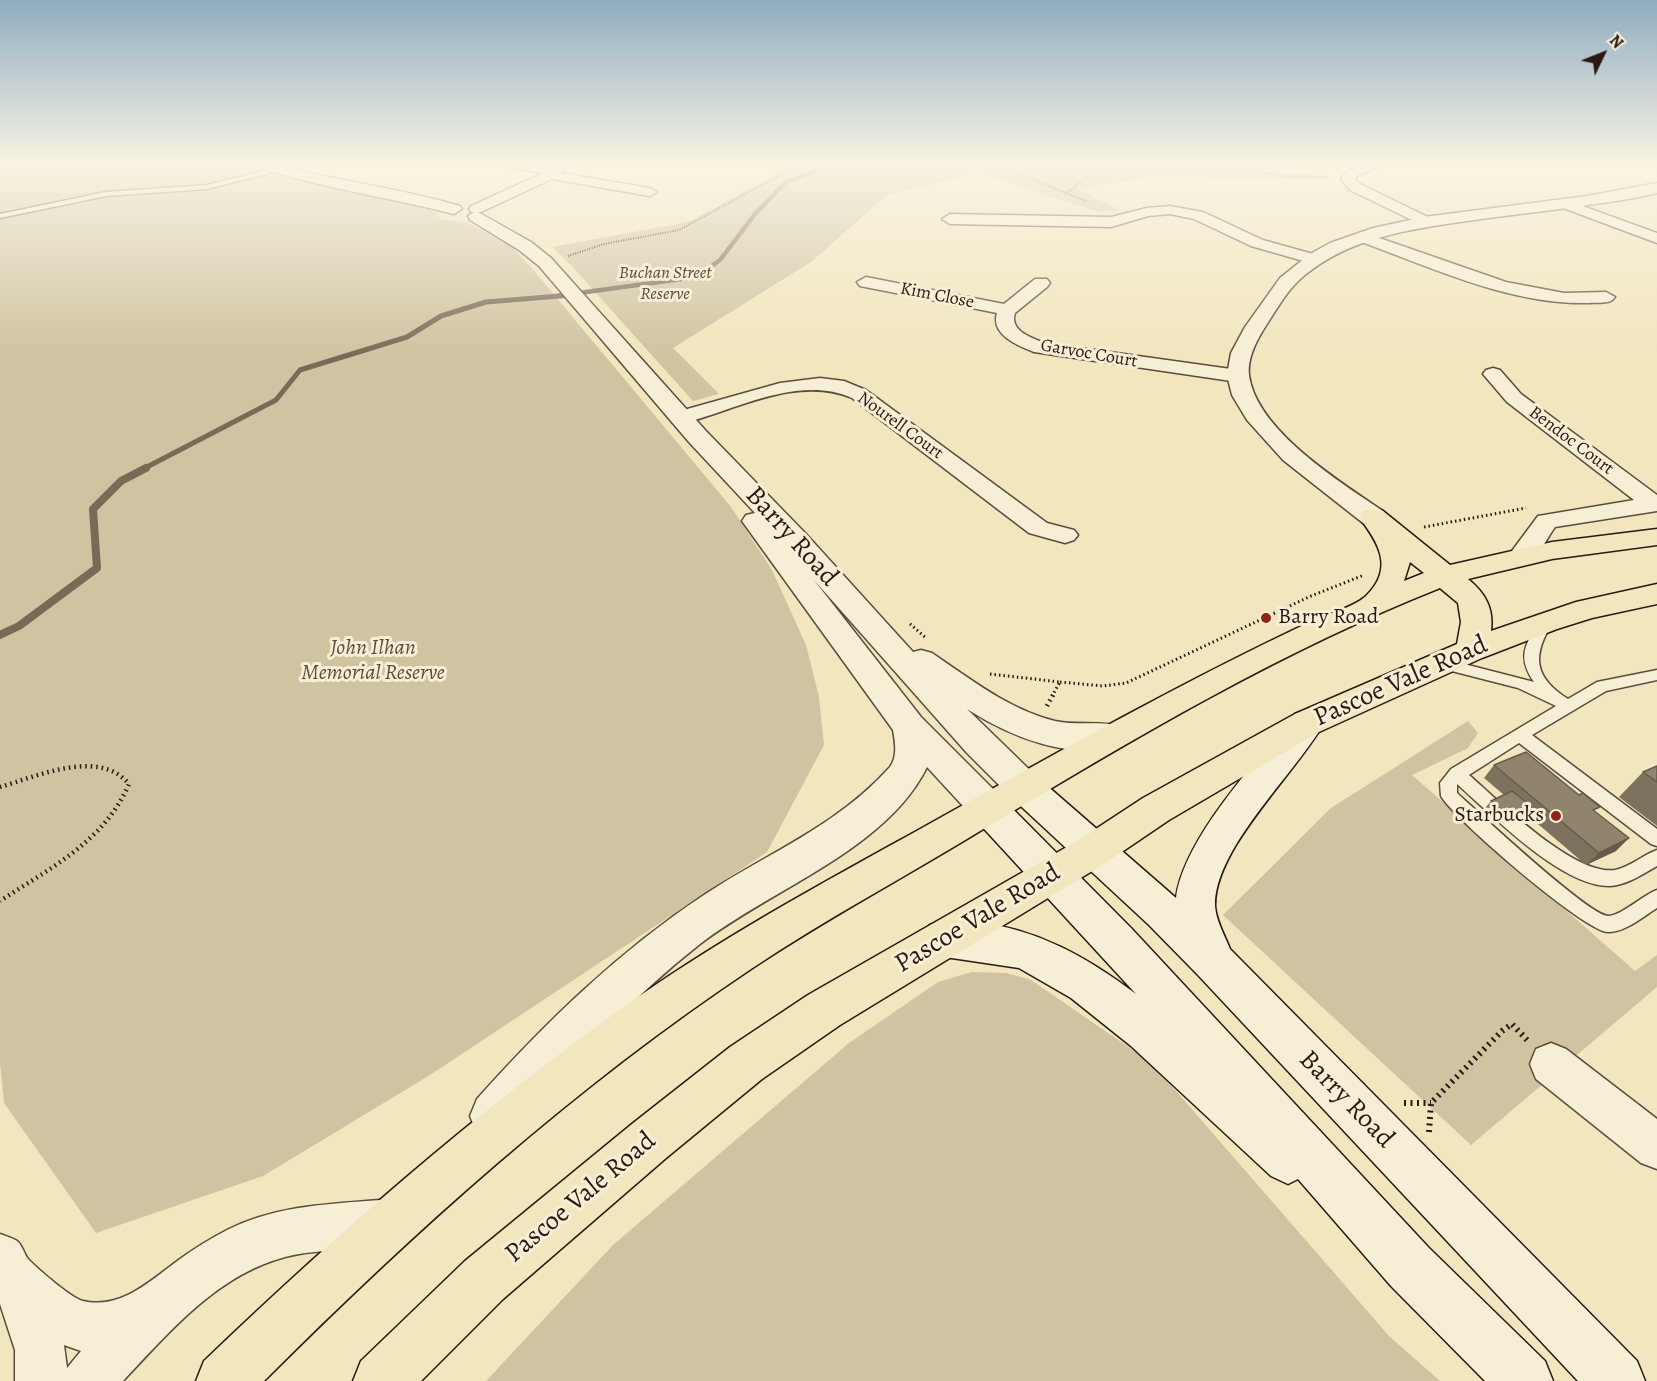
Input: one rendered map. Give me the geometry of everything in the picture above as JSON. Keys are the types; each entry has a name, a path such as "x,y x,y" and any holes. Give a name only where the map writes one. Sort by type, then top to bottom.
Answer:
{"main road":[{"path":"1373,517 1436,549 1482,566"},
{"path":"1373,517 1470,596 1477,607 1478,618 1471,650"},
{"path":"1373,517 1394,544 1398,560 1395,573 1375,605"},
{"path":"224,1381 391,1222 538,1098 609,1043 705,975 785,923 921,849 1112,736 1243,666 1375,605 1448,576 1482,566 1652,538"},
{"name":"Pascoe Vale Road","path":"381,1381 484,1280 746,1063 824,1010 1093,851 1156,809 1307,723 1471,650 1546,621 1587,609 1657,594"}],"street":[{"name":"Barry Road","path":"497,227 545,262 689,427 796,540 864,619 979,744 1006,798 1053,874 1410,1268 1525,1381"},
{"path":"1221,227 1257,243 1314,259"},
{"path":"1373,517 1310,470 1265,428 1251,409 1238,376 1241,353 1252,331 1291,278 1314,259 1362,237 1403,227"},
{"path":"1629,227 1657,238"},
{"path":"1362,237 1502,286 1564,298 1606,297"},
{"name":"Kim Close","path":"866,282 1007,310"},
{"path":"1007,310 1041,283"},
{"name":"Garvoc Court","path":"1007,310 1004,317 1007,327 1016,338 1041,348 1238,376"},
{"name":"Bendoc Court","path":"1493,374 1514,398 1655,504"},
{"name":"Nourell Court","path":"689,427 784,389 821,384 839,386 859,394 1038,528 1065,535"},
{"name":"Barry Road","path":"689,427 782,559 909,726 1006,798 1093,851 1163,912 1213,961 1617,1381"},
{"path":"1519,559 1547,521 1655,504"},
{"path":"864,619 952,683 1031,727 1057,734 1112,736"},
{"path":"1213,961 1194,906 1200,881 1217,845 1307,723"},
{"path":"433,1186 542,1061 646,963 719,908 821,849 867,814 903,778 911,765 915,752 909,726"},
{"path":"945,938 994,943 1018,949 1044,958 1087,985 1150,1032 1203,1083 1410,1268"},
{"path":"1551,1064 1657,1147"},
{"path":"88,1381 164,1305 198,1275 234,1253 271,1236 307,1229 391,1222"},
{"path":"7,1268 64,1321 89,1330 110,1326 164,1305"},
{"path":"7,1268 39,1343 44,1364 42,1381"}],"lane":[{"path":"1546,621 1530,645 1531,663 1535,675 1552,695"},
{"path":"1442,663 1527,684 1552,695 1568,706"},
{"path":"1657,675 1602,686 1457,774 1448,783 1449,796 1584,915 1608,925 1657,898"},
{"path":"1520,735 1657,839"},
{"path":"1457,774 1570,866 1605,878 1618,877 1657,857"}],"path":[{"path":"545,262 604,244 684,227"},
{"path":"903,618 930,640"},
{"path":"984,673 1060,682 1040,717 1031,727"},
{"path":"0,788 56,771 93,765 114,767 125,775 129,784 114,817 96,835 0,901"},
{"path":"1431,1103 1512,1024"}],"green space":[{"name":"John Ilhan Memorial Reserve","path":"0,227 476,227 511,246 731,507 772,570 806,645 819,697 824,745 767,852 430,1075 263,1176 96,1233 4,1103 0,1062"},
{"name":"Buchan Street Reserve","path":"658,227 850,227 811,262 673,348 719,394 693,401 552,247"},
{"path":"1468,721 1478,733 1468,748 1412,775 1635,971 1657,955 1657,987 1471,1145 1223,915 1331,808"},
{"path":"972,972 1006,973 1031,980 1143,1057 1176,1091 1389,1336 1440,1381 486,1381 613,1245 849,1043 938,982"}],"building":[{"path":"1526,752 1579,795 1583,793 1600,807 1593,810 1629,838 1599,853 1494,765"},
{"path":"1657,766 1657,782 1643,772"},
{"path":"1512,791 1531,806 1509,816 1491,801"}],"waterway":[{"path":"557,296 696,277 720,260 745,227"},
{"path":"143,469 276,400 300,370 407,337 441,316 486,302 572,295"},
{"path":"0,635 19,626 97,568 93,509 121,481 146,468"}],"place":[{"name":"Barry Road","path":"1266,618"},
{"name":"Starbucks","path":"1556,816"}]}
